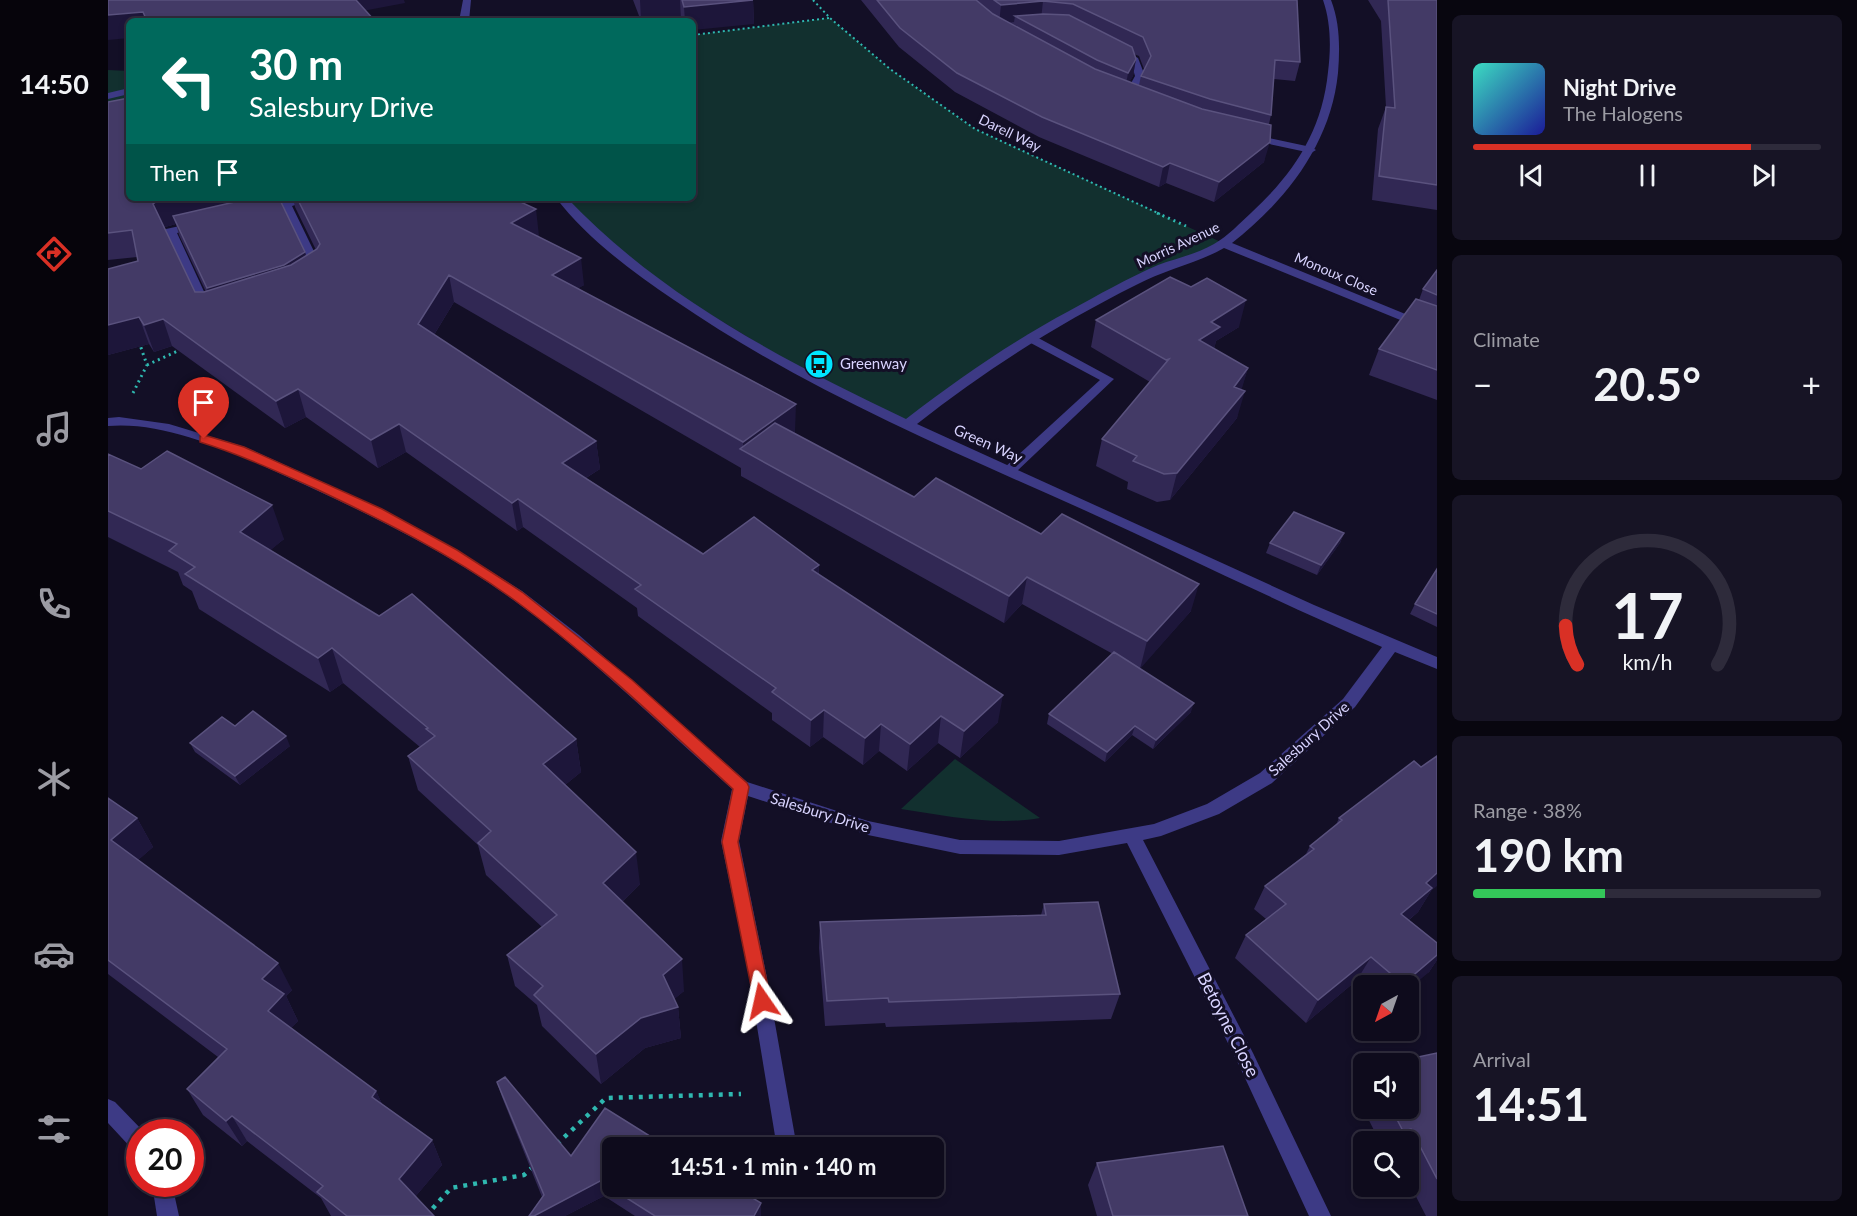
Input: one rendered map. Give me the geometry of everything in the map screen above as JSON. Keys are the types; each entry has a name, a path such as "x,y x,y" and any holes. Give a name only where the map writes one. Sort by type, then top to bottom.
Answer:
{"street":[{"path":"464,18 467,0"},
{"name":"Morris Avenue","path":"906,426 972,375 1031,338 1158,269 1223,243 1268,204 1293,178 1311,150 1319,136 1326,113 1333,82 1335,29 1327,0"},
{"path":"1106,46 1135,60 1140,76 1129,96"},
{"path":"1118,92 1139,100"},
{"path":"108,96 126,93"},
{"path":"1244,135 1311,150"},
{"path":"251,212 299,201"},
{"name":"Green Way","path":"564,201 640,272 706,317 781,362 906,426 1392,645 1437,663"},
{"path":"286,204 319,272 310,278"},
{"path":"204,223 170,231 208,314 219,310"},
{"name":"Monoux Close","path":"1223,243 1437,332"},
{"path":"1009,471 1108,379 1031,338"},
{"name":"Salesbury Drive","path":"114,422 169,428 240,450 377,512 452,554 518,595 574,639 741,787 868,828 960,847 1059,848 1155,831 1213,809 1266,778 1349,703 1392,645"},
{"path":"741,787 730,842 758,978 785,1137"},
{"name":"Betoyne Close","path":"1132,836 1246,1059 1320,1216"},
{"path":"108,1109 126,1128"},
{"path":"164,1197 168,1216"}],"path":[{"name":"Darell Way","path":"813,0 830,18 890,69 975,129 1223,243"},
{"path":"696,35 830,18"},
{"path":"135,335 147,365"},
{"path":"114,422 147,365 191,346"},
{"path":"549,1152 606,1098 779,1093"},
{"path":"426,1216 451,1188 524,1175 541,1160"}],"green space":[{"path":"830,18 890,69 975,129 1223,243 1158,269 1050,326 906,426 841,394 641,272 564,201 696,201 696,35"},
{"path":"108,70 126,71 126,114 108,118"},
{"path":"955,759 1040,818 988,821 901,809"}],"building":[{"path":"108,0 356,0 372,18 146,18 143,12 108,15"},
{"path":"682,0 753,0 684,7"},
{"path":"877,0 976,0 993,14 1095,69 1202,109 1271,125 1270,142 1219,182 1170,163 1163,167 1042,117 957,73 900,28"},
{"path":"994,0 1297,0 1300,62 1275,60 1271,115 1210,99 1141,76 1151,56 1143,37 1073,4 1043,1 1001,5"},
{"path":"1388,0 1437,0 1437,185 1379,176 1386,107 1395,108"},
{"path":"1069,15 1132,47 1136,59 1128,73 1097,60 1015,16"},
{"path":"126,99 126,201 157,201 153,204 195,292 204,292 291,265 317,249 320,244 298,201 519,201 536,209 511,223 581,258 552,275 796,404 743,442 449,275 418,324 596,441 562,463 703,554 754,517 819,565 812,570 1003,695 964,731 941,716 910,744 881,724 865,738 824,710 811,720 772,692 776,688 635,589 641,585 518,499 512,503 399,424 371,440 298,389 276,401 163,319 144,325 139,317 108,325 108,269 138,261 132,230 108,233 108,102"},
{"path":"239,201 280,201 305,252 284,265 207,288 173,216"},
{"path":"1437,270 1437,295 1423,289"},
{"path":"1170,277 1191,287 1207,278 1246,300 1211,322 1220,327 1199,340 1248,368 1234,387 1245,391 1177,473 1164,474 1133,461 1137,456 1102,439 1169,359 1166,360 1096,320"},
{"path":"1416,299 1437,306 1437,370 1379,349"},
{"path":"775,423 914,497 936,478 1041,534 1062,514 1199,584 1147,641 1027,577 1009,596 740,449"},
{"path":"167,451 272,505 240,532 379,616 412,594 576,739 543,764 636,852 603,883 682,959 663,975 678,1007 641,1018 596,1054 534,995 543,986 507,955 557,915 478,843 491,831 408,756 435,736 426,729 428,728 332,648 318,658 185,574 195,567 169,551 177,544 108,511 108,454 141,469"},
{"path":"1294,512 1344,533 1321,565 1270,543"},
{"path":"1437,569 1437,614 1415,604"},
{"path":"1114,652 1194,703 1156,740 1135,726 1107,752 1049,714"},
{"path":"253,711 286,736 235,776 190,743 222,717 235,726"},
{"path":"1437,756 1437,873 1426,883 1432,888 1401,914 1437,943 1437,955 1414,975 1392,975 1371,957 1318,1000 1246,935 1286,904 1265,886 1314,849 1310,846 1342,820 1339,818 1414,761 1421,767"},
{"path":"108,798 137,818 111,840 278,963 262,979 284,994 268,1011 376,1091 372,1097 432,1140 399,1179 434,1216 347,1216 317,1192 323,1186 232,1116 226,1121 187,1089 227,1049 108,960"},
{"path":"1098,902 1120,994 889,1002 888,998 827,1001 820,922 1046,915 1044,904"},
{"path":"1437,1053 1437,1179 1419,1144 1419,1131 1411,1129 1403,1131 1397,1119 1419,1119 1419,1057"},
{"path":"505,1077 571,1156 605,1108 651,1137 602,1137 602,1182 600,1181 534,1216 529,1216 544,1195 497,1082"},
{"path":"1223,1146 1248,1216 1113,1216 1097,1163"},
{"path":"625,1197 751,1197 761,1203 754,1216 655,1216"}],"place":[{"name":"Greenway","path":"819,364"}],"route":[{"path":"204,439 240,450 377,512 452,554 518,595 627,684 741,787 730,842 762,1001"}]}
